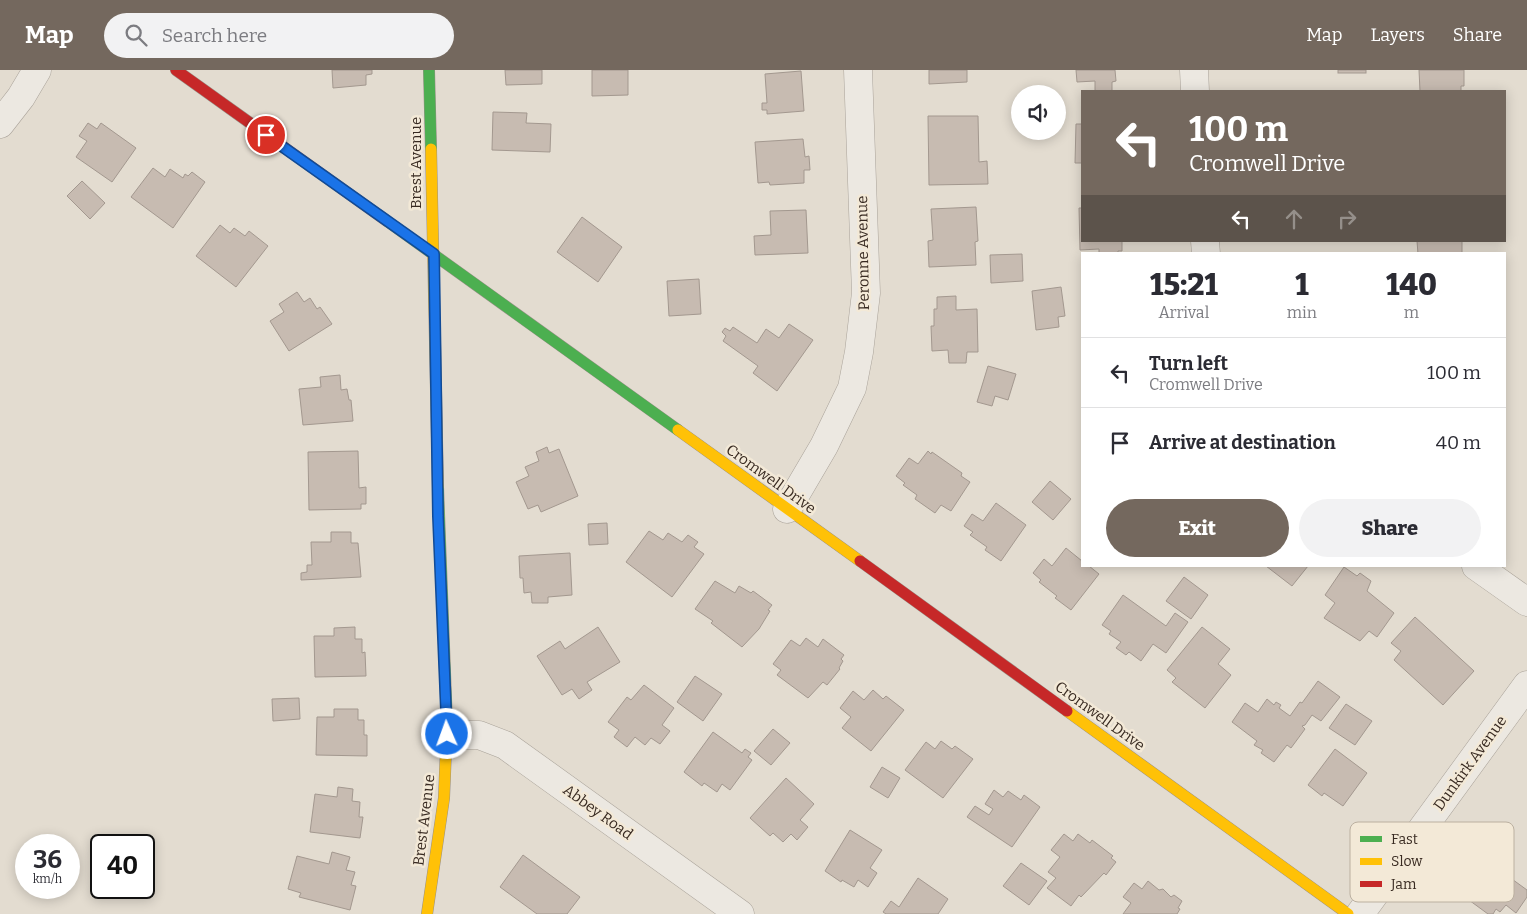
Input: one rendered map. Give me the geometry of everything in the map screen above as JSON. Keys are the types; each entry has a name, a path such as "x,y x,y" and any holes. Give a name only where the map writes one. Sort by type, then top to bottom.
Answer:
{"street":[{"path":"0,124 21,97 37,70"},
{"name":"Cromwell Drive","path":"176,70 1348,914"},
{"name":"Brest Avenue","path":"427,914 444,798 447,734 438,516 429,70"},
{"name":"Peronne Avenue","path":"787,509 824,446 852,388 860,352 866,293 858,70"},
{"path":"1194,70 1195,90"},
{"path":"1477,567 1527,602"},
{"name":"Dunkirk Avenue","path":"1427,822 1527,685"},
{"name":"Abbey Road","path":"447,734 479,735 505,745 740,914"},
{"name":"Dunkirk Avenue","path":"1360,914 1369,902"}],"building":[{"path":"332,70 372,70 372,74 366,75 366,85 333,88"},
{"path":"505,70 542,70 542,84 506,85"},
{"path":"592,70 628,70 628,95 592,96"},
{"path":"929,70 967,70 967,82 929,84"},
{"path":"1076,70 1115,70 1116,81 1112,82 1112,90 1095,90 1095,81 1077,82"},
{"path":"1338,70 1366,70 1366,73 1338,73"},
{"path":"1419,70 1464,70 1464,86 1461,86 1461,90 1420,90"},
{"path":"801,71 804,111 767,114 767,110 762,110 762,103 767,103 765,74"},
{"path":"493,112 527,113 526,123 551,124 550,152 492,150"},
{"path":"928,116 978,116 979,162 987,161 988,184 929,185"},
{"path":"88,123 97,129 101,123 136,148 112,182 76,157 87,141 79,136"},
{"path":"1076,124 1081,124 1081,163 1075,163"},
{"path":"803,139 805,157 809,156 810,170 804,170 804,183 770,185 769,182 758,183 755,142"},
{"path":"153,168 165,177 170,169 183,178 185,174 188,176 192,172 205,182 173,228 131,197"},
{"path":"82,181 105,203 90,219 67,196"},
{"path":"976,207 978,241 975,242 976,265 929,267 928,241 933,240 931,209"},
{"path":"1079,208 1081,208 1081,242 1122,242 1122,251 1118,252 1099,252 1099,249 1080,250"},
{"path":"806,210 808,253 755,255 754,236 771,235 770,211"},
{"path":"582,217 622,247 598,282 557,252"},
{"path":"220,225 230,233 234,228 245,236 249,231 268,246 236,287 196,256"},
{"path":"1417,242 1462,242 1462,252 1418,252"},
{"path":"1022,254 1023,281 991,283 990,255"},
{"path":"699,279 701,314 669,316 667,281"},
{"path":"1061,287 1065,316 1058,317 1059,327 1036,330 1032,291"},
{"path":"297,292 304,302 310,298 317,309 320,307 332,324 289,351 270,321 284,312 279,304"},
{"path":"956,296 956,310 977,309 978,352 967,352 966,363 949,363 948,350 932,351 931,326 934,326 934,309 937,309 937,297"},
{"path":"789,324 813,340 777,391 753,373 758,366 723,341 726,336 722,332 725,328 730,331 733,327 757,343 766,329 779,338"},
{"path":"988,366 1016,374 1008,400 995,396 992,406 977,402"},
{"path":"340,375 341,390 347,389 349,400 351,400 353,421 303,425 299,389 321,387 320,377"},
{"path":"547,447 549,453 559,449 578,496 541,512 538,505 528,509 516,482 529,476 525,467 539,461 536,452"},
{"path":"358,451 359,488 366,487 366,504 361,504 361,509 309,510 308,452"},
{"path":"928,451 962,473 961,476 970,482 951,511 941,505 935,513 915,499 917,495 903,485 905,483 896,476 909,458 918,464"},
{"path":"1050,481 1071,499 1053,520 1032,502"},
{"path":"996,503 1026,525 1001,561 985,550 987,547 970,535 973,532 964,526 972,514 983,521"},
{"path":"607,523 608,544 589,545 588,524"},
{"path":"649,531 663,540 668,533 682,542 688,535 698,542 694,547 704,554 672,597 626,562"},
{"path":"331,532 351,532 351,543 358,543 361,577 301,580 301,573 307,572 307,565 312,565 311,542 331,542"},
{"path":"1066,548 1081,560 1081,567 1090,567 1099,574 1071,610 1055,598 1057,596 1039,582 1041,580 1033,573 1044,559 1052,566"},
{"path":"570,553 572,595 548,597 548,603 532,603 531,592 524,593 523,578 520,578 519,556"},
{"path":"1267,567 1307,567 1292,586"},
{"path":"1344,567 1357,576 1360,573 1371,581 1367,591 1394,613 1377,637 1369,631 1360,641 1324,618 1335,603 1325,595"},
{"path":"1184,577 1208,595 1191,619 1166,601"},
{"path":"715,581 735,593 739,586 751,593 753,591 772,605 759,629 742,647 711,623 713,621 695,609"},
{"path":"1123,595 1166,626 1175,613 1188,622 1166,653 1153,644 1141,661 1129,652 1126,655 1116,648 1121,642 1109,634 1111,631 1102,625"},
{"path":"1415,617 1474,671 1443,705 1394,660 1401,651 1391,643"},
{"path":"355,627 355,639 362,639 362,653 365,652 366,676 315,677 314,636 334,636 334,628"},
{"path":"598,627 620,662 587,682 592,690 579,699 572,689 562,695 537,656 560,641 565,649"},
{"path":"1202,627 1230,649 1218,664 1231,675 1205,708 1172,682 1176,678 1167,670"},
{"path":"806,638 818,647 823,639 844,655 841,659 843,661 840,669 827,685 823,682 808,698 777,675 781,670 773,664 791,640 800,646"},
{"path":"695,676 722,694 703,721 677,702"},
{"path":"1318,681 1340,697 1321,721 1312,715 1305,725 1302,726 1305,729 1291,748 1287,745 1274,762 1261,753 1263,750 1254,745 1257,741 1232,722 1245,703 1258,712 1267,699 1274,705 1276,702 1281,705 1279,708 1290,716"},
{"path":"644,685 674,708 662,725 670,731 660,744 651,738 645,745 635,737 627,747 614,737 619,730 608,722 627,697 631,700"},
{"path":"873,690 883,699 886,696 904,710 871,751 842,728 851,717 840,708 853,691 864,700"},
{"path":"299,698 300,719 273,721 272,699"},
{"path":"1346,704 1372,721 1355,745 1329,728"},
{"path":"334,709 358,709 358,720 364,720 364,735 367,735 367,756 316,755 317,717 334,717"},
{"path":"773,729 790,743 771,765 754,751"},
{"path":"713,732 742,753 745,749 751,753 748,757 752,760 730,790 722,784 717,792 704,783 702,786 684,772"},
{"path":"941,741 952,749 955,746 973,759 943,798 905,770 926,742 935,749"},
{"path":"1335,749 1367,773 1343,806 1324,793 1322,796 1308,785"},
{"path":"882,767 900,778 888,798 870,787"},
{"path":"786,778 814,804 800,820 808,827 797,840 791,834 783,842 773,833 770,836 750,818"},
{"path":"338,787 353,789 352,801 360,802 359,817 363,817 360,838 310,832 315,794 337,797"},
{"path":"994,790 1003,797 1008,791 1021,800 1024,795 1040,807 1012,847 967,817 975,806 989,815 993,809 985,804"},
{"path":"850,830 882,850 870,868 877,873 868,887 858,880 854,887 842,880 841,882 825,871"},
{"path":"1064,834 1073,841 1078,834 1090,843 1092,840 1113,856 1111,858 1116,862 1106,875 1104,873 1081,897 1079,895 1071,906 1047,888 1056,878 1048,872 1060,857 1051,850"},
{"path":"332,852 350,857 346,870 355,872 351,885 356,886 350,910 299,897 301,893 288,889 297,856 329,864"},
{"path":"523,855 580,897 567,914 537,914 500,887"},
{"path":"1021,863 1047,881 1029,905 1003,886"},
{"path":"918,878 948,899 938,914 886,914 883,912 891,901 899,907"},
{"path":"1148,881 1159,890 1163,889 1171,897 1174,895 1182,901 1177,914 1123,914 1131,903 1123,897 1134,883 1142,889"},
{"path":"1514,881 1527,890 1527,897 1516,913 1506,905 1500,912 1496,909 1493,914 1488,914 1472,902 1514,902"}],"traffic: fast":[{"path":"429,70 431,149"},
{"path":"387,221 678,430"},
{"path":"438,487 447,725"}],"traffic: slow":[{"path":"431,149 438,487"},
{"path":"678,430 860,561"},
{"path":"1067,711 1348,914"},
{"path":"427,914 444,798 447,725"}],"traffic: jam":[{"path":"176,70 387,221"},
{"path":"860,561 1067,711"}],"route":[{"path":"266,135 434,254 438,516 447,734"}]}
